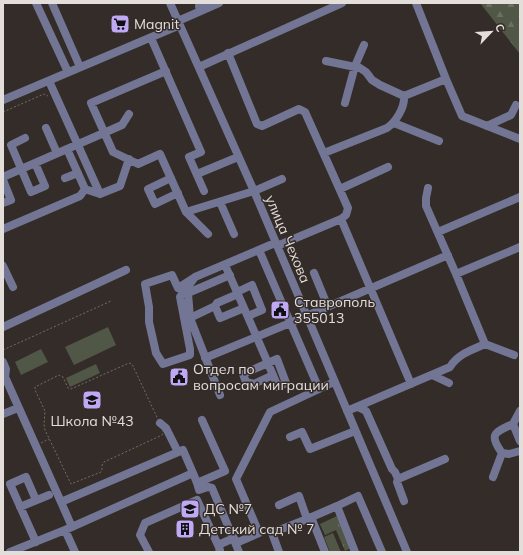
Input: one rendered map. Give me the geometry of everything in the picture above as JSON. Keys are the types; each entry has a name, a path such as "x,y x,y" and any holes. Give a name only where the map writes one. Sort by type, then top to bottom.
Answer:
{"street":[{"path":"36,3 68,72"},
{"path":"52,3 80,67"},
{"name":"улица Чехова","path":"170,3 254,192 408,552"},
{"path":"200,11 199,6 203,3"},
{"path":"3,100 151,38 200,11 219,3"},
{"path":"199,66 324,6 342,3"},
{"path":"416,3 462,116 520,139"},
{"path":"151,38 200,152 190,157 204,191"},
{"path":"345,103 355,66 364,44"},
{"path":"195,277 180,297 190,355 163,364 156,353 149,322 149,307 145,284 172,275 178,288 195,277 259,250 341,220 346,215 348,208 305,112 299,109 262,126 257,124 228,52"},
{"path":"326,61 355,66 366,72 372,80 380,85 404,96 446,79"},
{"path":"166,71 91,103 113,152 138,164 160,154 186,212 208,234"},
{"path":"49,81 100,194"},
{"path":"324,153 388,128 394,124 405,102 404,96"},
{"path":"487,126 511,115 516,105"},
{"path":"3,203 12,200 3,178 122,125 129,114"},
{"path":"394,124 439,141"},
{"path":"46,128 58,153"},
{"path":"25,138 11,145 31,192 44,186 35,163"},
{"path":"67,149 85,189 100,194 120,186 129,160"},
{"path":"197,174 238,157"},
{"path":"340,188 388,167"},
{"path":"65,178 78,173"},
{"path":"171,178 148,189 155,204 178,193"},
{"path":"186,212 254,192 282,179"},
{"path":"428,188 426,206 485,344"},
{"path":"3,229 80,196 85,189"},
{"path":"438,232 520,197"},
{"path":"220,202 234,234"},
{"path":"341,220 411,384"},
{"path":"456,274 520,247"},
{"path":"259,250 319,389"},
{"path":"205,358 448,255"},
{"path":"225,265 268,362 278,388 286,383 277,359 268,362 242,374 246,382 254,384 273,376"},
{"path":"3,266 13,287"},
{"path":"3,327 126,270"},
{"path":"314,272 328,307"},
{"path":"220,395 190,318 188,293 230,274"},
{"path":"190,318 252,286 262,310 248,316"},
{"path":"215,306 220,318 244,308"},
{"path":"347,411 450,367 454,360 485,344 514,354"},
{"path":"3,362 6,370 4,376 61,502 75,552"},
{"path":"432,375 449,384"},
{"path":"148,552 140,534 145,523 197,500 218,548 259,533 236,479 270,412 334,382"},
{"path":"358,407 366,411 398,479 397,482 404,500"},
{"path":"3,414 18,408"},
{"path":"493,477 502,454 494,438 495,434 513,424 520,411"},
{"path":"197,483 225,471 202,420"},
{"path":"160,423 166,428 178,452"},
{"path":"513,424 520,441"},
{"path":"290,437 302,432 310,449 355,431"},
{"path":"61,502 183,450 199,490 208,486 212,488 239,552"},
{"path":"502,454 520,451"},
{"path":"398,479 445,458"},
{"path":"10,552 193,473"},
{"path":"36,500 26,477 10,484 36,542"},
{"path":"20,507 49,495"},
{"path":"279,505 298,496 325,552"},
{"path":"279,552 272,533 358,496 382,552"},
{"path":"337,506 355,552"}],"path":[{"path":"3,112 44,94 50,98 55,95"},
{"path":"3,350 111,301"},
{"path":"130,362 160,423 163,432 162,435 104,462 100,472 71,484 45,430 45,411 35,387 59,375 63,377 68,388 72,389 130,362"}],"green space":[{"path":"480,3 520,3 520,54"},
{"path":"108,327 116,345 74,365 65,347"},
{"path":"41,349 48,362 21,375 15,362"},
{"path":"96,364 100,373 70,387 66,378"},
{"path":"337,516 351,548 345,551 336,530 325,535 320,524"},
{"path":"333,533 341,552 330,552 324,537"}],"place":[{"name":"Magnit","path":"120,24"},
{"name":"Ставрополь 355013","path":"280,310"},
{"name":"Отдел по вопросам миграции","path":"179,377"},
{"name":"Школа №43","path":"92,400"},
{"name":"ДС №7","path":"190,509"},
{"name":"Детский сад № 7","path":"185,529"}]}
